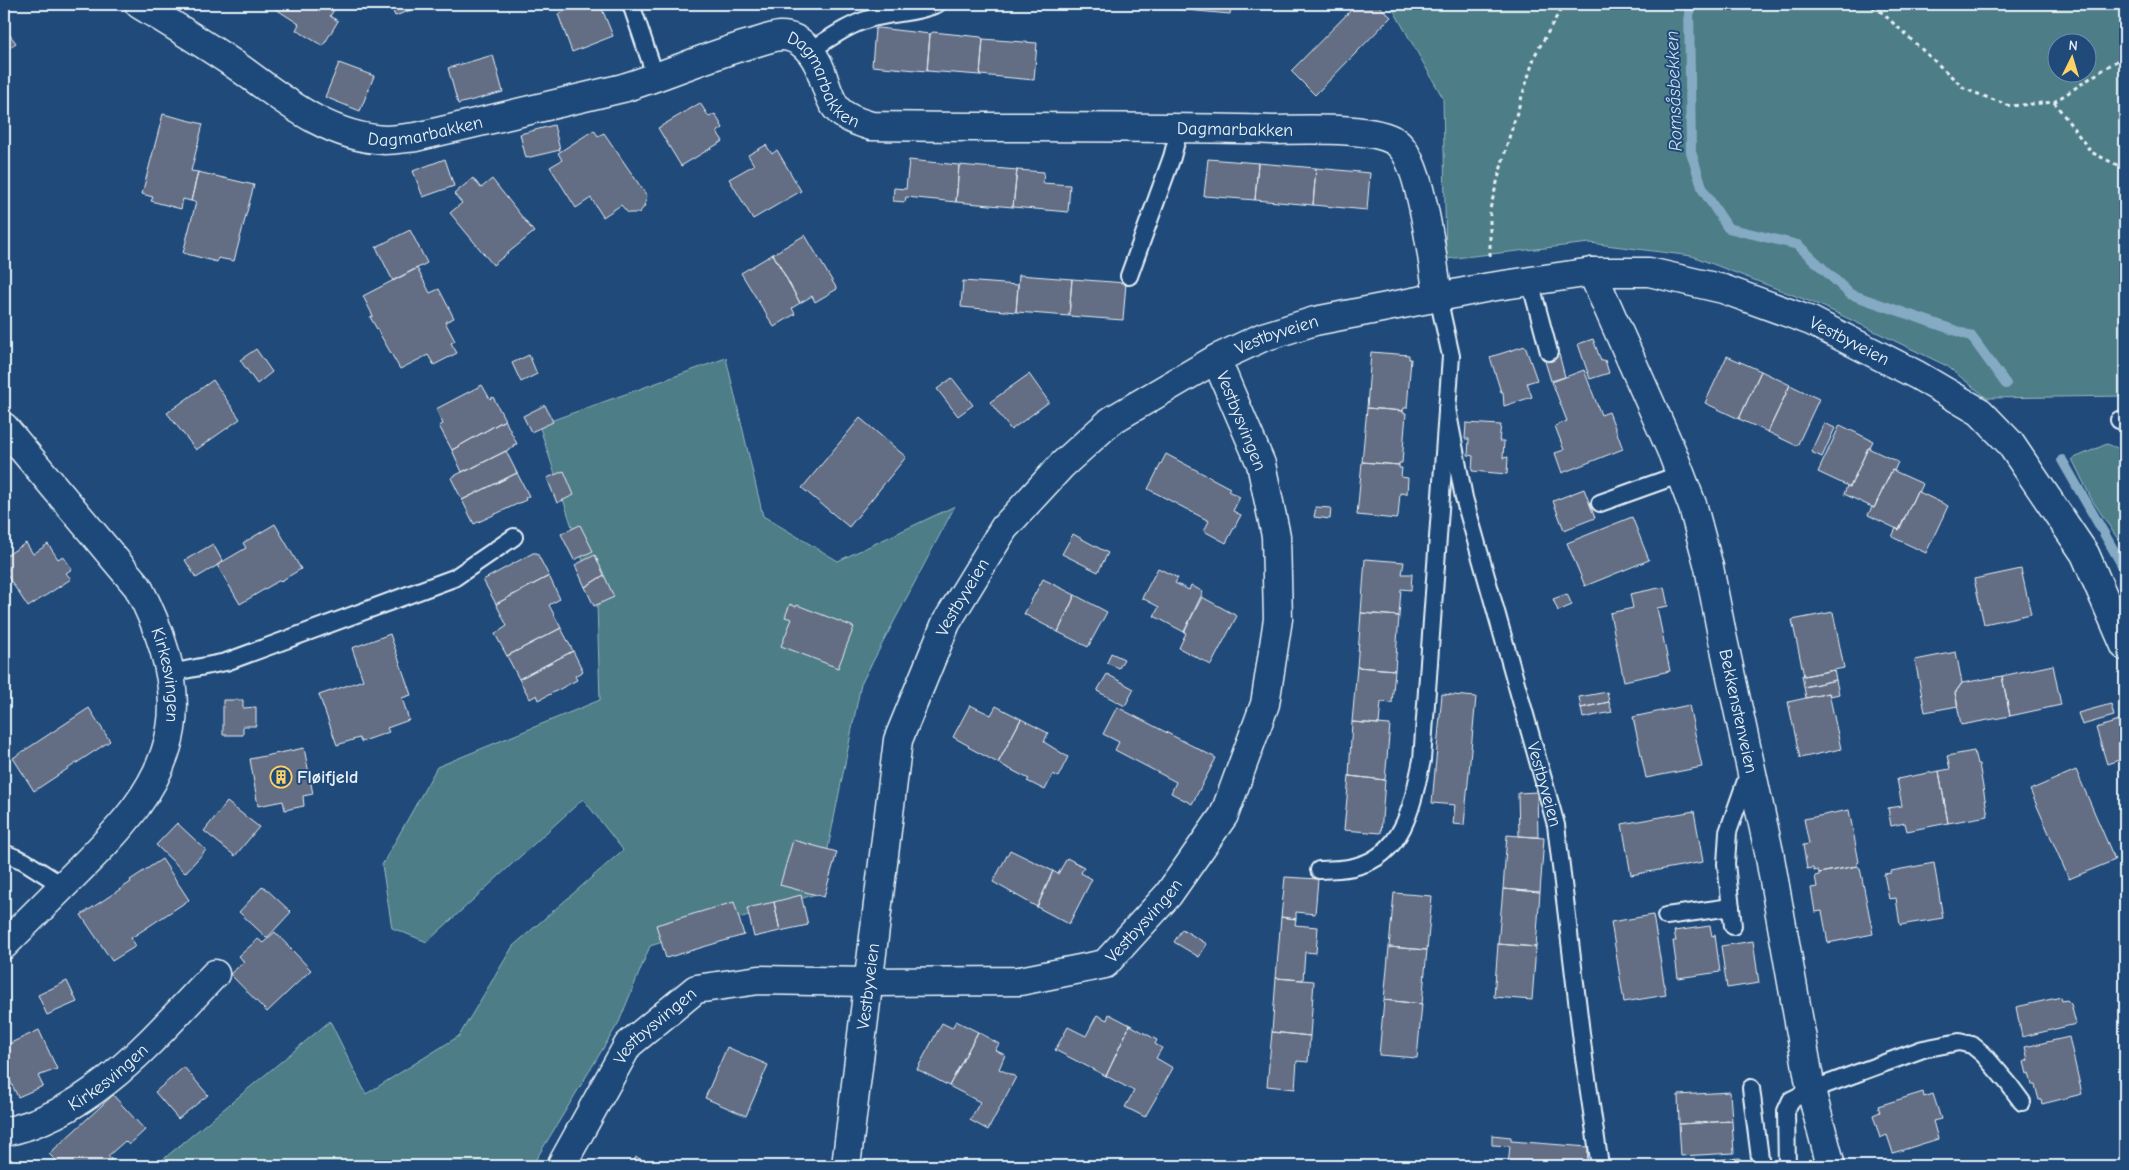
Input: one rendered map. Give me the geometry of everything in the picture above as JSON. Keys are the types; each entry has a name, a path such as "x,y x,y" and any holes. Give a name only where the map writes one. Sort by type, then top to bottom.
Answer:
{"street":[{"name":"Dagmarbakken","path":"139,4 240,69 286,103 324,124 353,136 386,140 416,137 623,88 656,78 729,50 781,36 794,40 811,50 818,62 830,99 837,110 849,120 871,126 1021,128 1180,127 1346,131 1376,134 1396,142 1407,153 1420,194 1438,297"},
{"name":"Vestbyveien","path":"846,1166 898,740 946,623 1004,528 1062,465 1112,420 1216,359 1263,337 1315,321 1490,287 1592,272 1649,272 1723,290 1811,321 1917,375 1980,412 2010,443 2085,554 2125,646"},
{"name":"Bekkenstenveien","path":"1592,272 1681,474 1693,507 1709,567 1769,852 1810,1090 1830,1166"},
{"name":"Vestbysvingen","path":"561,1166 628,1045 696,989 759,980 868,982 1020,981 1105,964 1168,895 1224,815 1265,704 1278,619 1276,536 1261,464 1216,359"},
{"name":"Kirkesvingen","path":"4,427 138,587 152,614 170,673 171,729 157,773 122,827 4,945"},
{"name":"Kirkesvingen","path":"4,1132 26,1128 69,1107 106,1082 146,1045 215,974"}],"lane":[{"path":"631,4 656,78"},
{"path":"811,50 852,25 869,19 910,13 938,4"},
{"path":"1129,276 1172,157 1180,127"},
{"path":"1530,281 1549,352"},
{"name":"Vestbyveien","path":"1318,870 1357,866 1379,857 1400,836 1414,796 1422,760 1451,356 1438,297"},
{"name":"Vestbyveien","path":"1447,409 1464,498 1556,825 1584,1058 1600,1166"},
{"path":"1600,503 1681,474"},
{"path":"170,673 226,662 454,578 514,537"},
{"path":"1733,926 1726,864 1728,832 1750,769"},
{"path":"4,853 24,861 63,886"},
{"path":"1666,916 1731,907"},
{"path":"1787,1166 1786,1111 1791,1100 1810,1090 1923,1049 1959,1042 1972,1045 1983,1054 2022,1102"},
{"path":"1752,1088 1761,1166"}],"path":[{"path":"1490,287 1490,209 1503,158 1535,55 1564,4"},
{"path":"1865,4 1879,10 1965,89 2010,106 2054,102 2118,60 2125,58"},
{"path":"2054,102 2091,152 2125,169"}],"green space":[{"path":"1390,4 2125,4 2125,396 1987,398 1947,366 1824,307 1692,256 1590,243 1446,259 1443,98"},
{"path":"726,358 763,516 838,561 955,506 861,684 819,893 650,946 619,1022 532,1166 155,1166 330,1021 366,1094 459,1036 513,946 623,850 583,799 427,942 392,928 382,865 437,767 600,700 597,604 539,425"},
{"path":"2107,444 2125,451 2125,550 2092,500 2072,459"}],"building":[{"path":"268,4 338,4 330,16 338,21 323,46 296,30 299,24"},
{"path":"390,4 427,4 395,16"},
{"path":"565,4 600,4 613,36 572,52 558,14 568,10"},
{"path":"1121,4 1176,4 1175,9"},
{"path":"1176,4 1231,4 1230,14 1175,9"},
{"path":"1357,4 1377,4 1391,17 1315,95 1291,71"},
{"path":"4,27 16,43 4,52"},
{"path":"875,29 930,34 927,71 872,66"},
{"path":"933,32 981,37 983,39 980,75 927,71 930,34"},
{"path":"983,39 1037,43 1034,80 980,75"},
{"path":"493,55 503,92 458,104 448,68"},
{"path":"339,63 374,76 360,111 325,97"},
{"path":"700,103 709,117 715,114 723,128 717,132 723,141 681,166 658,128"},
{"path":"163,114 203,124 191,171 198,172 191,201 183,199 181,209 151,201 153,197 142,194"},
{"path":"554,125 560,150 526,158 520,134"},
{"path":"594,130 598,136 604,133 647,196 644,207 639,213 628,213 621,205 603,217 591,198 576,208 550,167 562,160 558,153"},
{"path":"766,145 772,154 777,150 801,191 753,219 729,179 754,165 748,155"},
{"path":"445,159 454,186 423,197 413,171"},
{"path":"1208,159 1258,163 1255,200 1204,196"},
{"path":"909,160 959,165 956,202 906,197 905,202 893,201 894,188 906,189"},
{"path":"1258,163 1316,168 1313,205 1255,200"},
{"path":"959,165 1017,170 1013,207 956,202"},
{"path":"1316,168 1370,173 1367,210 1313,205"},
{"path":"1017,170 1044,172 1043,183 1070,185 1068,212 1013,207"},
{"path":"198,172 254,185 234,261 218,258 217,262 183,253 196,202 191,201"},
{"path":"473,178 481,188 492,179 534,232 493,265 450,213 462,203 454,194"},
{"path":"410,230 427,263 393,281 376,247"},
{"path":"805,235 837,289 815,302 812,296 800,303 773,254"},
{"path":"773,254 800,303 792,308 795,314 774,327 741,273"},
{"path":"417,268 430,293 439,289 454,318 445,322 455,341 451,343 457,353 434,365 428,355 400,369 370,317 373,316 363,296"},
{"path":"1019,275 1072,279 1069,316 1016,312"},
{"path":"1072,279 1126,283 1123,320 1069,316"},
{"path":"963,281 1018,285 1016,312 961,307"},
{"path":"1593,339 1601,361 1605,360 1609,373 1590,379 1578,344"},
{"path":"1525,346 1537,380 1527,383 1532,397 1504,406 1503,392 1501,392 1490,357"},
{"path":"256,349 272,372 257,384 240,360"},
{"path":"1371,352 1409,355 1409,359 1411,359 1407,408 1404,408 1403,411 1367,408"},
{"path":"1559,354 1565,377 1551,381 1544,358"},
{"path":"529,355 537,374 521,382 512,363"},
{"path":"1727,356 1761,371 1739,419 1705,403"},
{"path":"1584,370 1601,415 1609,412 1623,449 1562,473 1555,453 1564,450 1555,426 1567,421 1552,382"},
{"path":"1761,371 1790,385 1768,432 1739,419"},
{"path":"1029,374 1049,402 1011,430 990,402"},
{"path":"952,378 973,405 958,416 937,389"},
{"path":"213,380 240,419 196,450 167,413"},
{"path":"482,385 490,399 493,397 505,420 452,450 439,426 443,424 436,409"},
{"path":"1790,385 1819,399 1797,446 1768,432"},
{"path":"545,405 553,422 531,432 523,416"},
{"path":"1367,408 1403,411 1403,413 1406,413 1402,463 1399,463 1399,465 1362,462"},
{"path":"860,418 906,457 849,527 802,488"},
{"path":"505,420 517,444 462,472 452,450"},
{"path":"1466,423 1501,425 1499,441 1504,441 1503,458 1508,457 1507,474 1472,471 1473,456 1468,455 1469,439 1465,439"},
{"path":"1824,423 1835,428 1822,457 1811,452"},
{"path":"1840,425 1873,441 1850,487 1818,472"},
{"path":"1868,448 1898,462 1894,471 1892,470 1874,508 1844,494 1847,486 1850,487"},
{"path":"506,451 517,473 462,500 451,478"},
{"path":"1166,454 1230,488 1228,491 1240,497 1233,511 1241,515 1226,543 1204,531 1209,521 1148,489"},
{"path":"1362,462 1399,465 1399,468 1402,468 1401,477 1408,478 1407,494 1400,493 1398,517 1396,519 1357,515"},
{"path":"1892,470 1923,484 1919,493 1917,491 1899,530 1868,515 1872,507 1874,508"},
{"path":"564,471 574,495 557,503 547,478"},
{"path":"517,473 529,496 525,498 526,500 474,524 462,500"},
{"path":"1584,489 1595,518 1564,530 1553,501"},
{"path":"1917,491 1948,506 1926,553 1892,537 1896,528 1899,530"},
{"path":"1316,507 1331,508 1330,519 1314,517"},
{"path":"1632,517 1649,560 1585,586 1567,543"},
{"path":"275,524 301,569 240,604 217,565 246,548 243,543"},
{"path":"580,525 593,551 574,560 561,534"},
{"path":"1073,534 1108,553 1098,572 1062,554"},
{"path":"26,543 33,554 48,544 58,559 63,556 72,569 66,573 71,579 28,607 5,572 8,570 4,560 4,557"},
{"path":"213,544 223,562 196,578 185,560"},
{"path":"533,553 537,553 549,576 496,604 483,580"},
{"path":"595,555 604,575 585,587 575,565"},
{"path":"1365,559 1404,562 1402,574 1412,574 1411,590 1401,589 1399,616 1361,613"},
{"path":"1158,568 1178,578 1175,583 1189,590 1191,585 1203,592 1184,632 1154,616 1159,607 1142,598"},
{"path":"2021,569 2031,614 1984,624 1974,579"},
{"path":"604,575 614,597 594,606 585,587"},
{"path":"549,576 560,599 549,605 561,628 507,656 495,634 507,626 496,604"},
{"path":"1043,579 1075,595 1058,632 1024,614"},
{"path":"1664,587 1668,606 1657,608 1670,671 1624,681 1610,613 1633,608 1630,594"},
{"path":"1567,594 1572,605 1558,611 1553,599"},
{"path":"1075,595 1107,612 1088,647 1058,632"},
{"path":"1202,597 1237,616 1211,665 1179,648 1186,633 1184,632"},
{"path":"790,604 854,627 838,668 781,646 792,619 785,617"},
{"path":"1833,612 1844,668 1804,676 1792,620"},
{"path":"1361,613 1399,616 1395,670 1357,667"},
{"path":"561,628 573,651 519,679 507,656"},
{"path":"390,634 411,695 402,698 409,720 387,728 389,732 361,742 359,738 337,745 319,695 363,680 352,648"},
{"path":"573,651 583,671 575,676 577,680 539,700 537,695 530,699 519,679"},
{"path":"1956,652 1962,683 1955,693 1958,706 1925,712 1915,660"},
{"path":"1111,653 1124,659 1119,668 1107,663"},
{"path":"2053,665 2061,705 2010,716 2002,676"},
{"path":"1357,667 1395,670 1392,703 1381,702 1379,724 1352,722"},
{"path":"1834,670 1836,680 1804,687 1802,675"},
{"path":"1107,674 1134,689 1125,706 1097,691"},
{"path":"2002,676 2010,716 1961,725 1955,693 1962,683"},
{"path":"1836,680 1839,694 1830,696 1829,693 1806,698 1804,687"},
{"path":"1607,692 1609,702 1581,708 1579,697"},
{"path":"1829,693 1841,749 1800,758 1788,702"},
{"path":"1442,694 1476,697 1464,825 1453,824 1455,805 1432,803"},
{"path":"223,700 243,700 243,708 256,707 256,726 243,726 243,735 223,735"},
{"path":"1609,702 1612,712 1583,718 1581,708"},
{"path":"2111,704 2114,716 2082,725 2078,713"},
{"path":"970,705 991,715 996,706 1021,719 998,763 953,737"},
{"path":"1689,705 1702,767 1646,778 1633,717"},
{"path":"1117,707 1216,758 1192,804 1171,793 1176,782 1115,750 1119,742 1103,734"},
{"path":"89,708 110,741 34,791 13,758"},
{"path":"1021,719 1048,733 1044,742 1068,757 1058,777 1053,774 1045,790 1027,781 1029,779 998,763"},
{"path":"2125,719 2125,758 2107,764 2096,728"},
{"path":"1352,722 1390,725 1385,780 1349,776"},
{"name":"Fløifjeld","path":"304,748 313,794 303,796 304,806 285,810 283,801 258,806 250,759"},
{"path":"1974,751 1977,764 1979,764 1988,816 1948,823 1939,771 1950,769 1947,756"},
{"path":"2076,770 2115,860 2069,879 2030,790"},
{"path":"1939,771 1948,823 1907,831 1905,823 1891,826 1888,808 1902,806 1897,779"},
{"path":"1349,776 1385,780 1381,833 1344,830"},
{"path":"1537,792 1538,837 1519,836 1518,793"},
{"path":"227,802 259,827 235,856 204,831"},
{"path":"1849,810 1859,862 1857,866 1819,873 1818,870 1814,871 1813,868 1807,869 1803,845 1809,844 1804,819"},
{"path":"1694,811 1703,862 1631,875 1622,824"},
{"path":"177,823 206,850 185,873 156,845"},
{"path":"1507,835 1544,838 1540,892 1503,889"},
{"path":"793,840 837,852 824,897 780,885"},
{"path":"1010,850 1053,871 1037,907 993,882"},
{"path":"1067,858 1084,867 1081,873 1092,879 1069,924 1037,907 1053,871 1058,874"},
{"path":"162,859 189,900 131,938 136,946 112,961 81,915"},
{"path":"1934,863 1943,918 1900,925 1896,898 1889,899 1884,874"},
{"path":"1857,866 1860,868 1873,934 1828,943 1822,911 1815,912 1811,888 1817,887 1815,876 1819,875 1819,873"},
{"path":"1285,877 1318,879 1315,914 1296,912 1296,919 1281,917"},
{"path":"263,886 291,912 267,938 239,912"},
{"path":"1503,889 1540,892 1536,947 1498,944"},
{"path":"1394,893 1432,896 1427,950 1389,947"},
{"path":"801,895 808,925 780,931 774,902"},
{"path":"734,902 744,935 666,958 656,925"},
{"path":"774,902 780,931 754,937 747,908"},
{"path":"1653,915 1666,995 1624,1002 1611,922"},
{"path":"1281,917 1296,919 1295,925 1318,927 1316,953 1305,952 1303,980 1276,978"},
{"path":"1710,926 1712,936 1715,935 1720,972 1678,978 1673,941 1676,941 1674,931"},
{"path":"1182,929 1207,944 1199,957 1174,942"},
{"path":"275,932 311,970 267,1012 230,974 244,962 239,956 258,939 263,943"},
{"path":"1753,941 1759,983 1727,988 1721,946"},
{"path":"1498,944 1536,947 1532,1000 1494,997"},
{"path":"1389,947 1427,950 1422,1004 1384,1000"},
{"path":"1276,978 1314,981 1310,1036 1272,1032"},
{"path":"67,981 77,1002 47,1015 38,995"},
{"path":"2061,997 2062,1001 2067,1000 2071,1004 2076,1024 2022,1037 2016,1007"},
{"path":"1384,1000 1422,1004 1417,1058 1379,1055"},
{"path":"1109,1014 1130,1025 1106,1076 1055,1050 1068,1027 1086,1036 1097,1015 1107,1020"},
{"path":"956,1021 978,1032 949,1086 917,1069 942,1023 952,1028"},
{"path":"1130,1025 1157,1040 1155,1044 1162,1048 1156,1058 1173,1068 1145,1117 1125,1107 1134,1091 1106,1076"},
{"path":"39,1030 57,1069 38,1076 43,1086 18,1097 4,1069 4,1046"},
{"path":"978,1032 999,1044 995,1050 1005,1055 999,1069 1016,1077 988,1130 970,1120 980,1102 949,1086"},
{"path":"1272,1032 1310,1036 1308,1062 1297,1061 1295,1089 1267,1086"},
{"path":"2069,1037 2082,1094 2042,1104 2035,1085 2032,1085 2029,1073 2027,1074 2024,1062 2028,1060 2025,1047"},
{"path":"727,1047 768,1065 746,1116 705,1098"},
{"path":"184,1067 208,1095 178,1119 155,1092"},
{"path":"1730,1092 1732,1121 1679,1124 1678,1095"},
{"path":"1923,1092 1924,1097 1933,1094 1941,1119 1933,1121 1938,1139 1893,1153 1887,1135 1880,1138 1873,1115 1880,1112 1878,1106"},
{"path":"113,1095 145,1130 129,1145 125,1141 108,1156 112,1160 106,1166 61,1166 49,1154"},
{"path":"1732,1121 1734,1153 1681,1156 1679,1124"},
{"path":"1492,1135 1511,1137 1511,1141 1588,1147 1587,1166 1508,1166 1510,1146 1492,1145"},
{"path":"636,1157 656,1166 632,1166"},
{"path":"1740,1158 1741,1166 1687,1166 1687,1162"}],"waterway":[{"name":"Romsåsbekken","path":"1689,4 1691,152 1703,190 1728,228 1798,245 1850,294 1971,336 2006,384"},
{"name":"Romsåsbekken","path":"2062,460 2125,570"}],"place":[{"name":"Fløifjeld","path":"281,777"}]}
